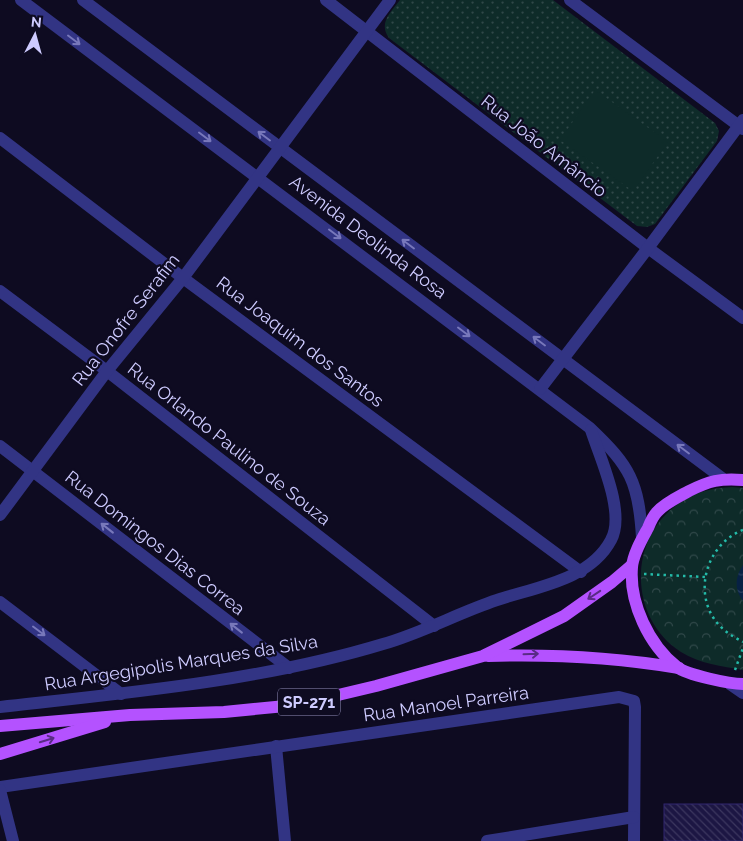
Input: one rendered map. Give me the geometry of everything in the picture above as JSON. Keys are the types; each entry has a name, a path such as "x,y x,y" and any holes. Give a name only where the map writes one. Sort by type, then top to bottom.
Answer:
{"main road":[{"path":"743,480 722,478 683,494 656,512 642,538 632,569 634,591 643,625 658,647 679,668 730,684 743,684"},
{"name":"SP-271","path":"0,726 130,715 224,712 296,705 376,686 483,656 564,616 632,569"},
{"name":"SP-271","path":"483,656 554,654 630,660 679,668"},
{"name":"SP-271","path":"0,754 130,715"}],"street":[{"name":"Avenida Deolinda Rosa","path":"21,0 259,177 590,428 615,452 633,479 641,509 642,538"},
{"name":"Avenida Deolinda Rosa","path":"83,0 722,478"},
{"name":"Rua João Amâncio","path":"326,0 648,248 743,318"},
{"name":"Rua Onofre Serafim","path":"0,514 107,371 183,278 390,0"},
{"path":"540,389 741,125 570,0"},
{"name":"Rua Joaquim dos Santos","path":"0,138 183,278 581,572"},
{"name":"Rua Orlando Paulino de Souza","path":"0,292 107,371 434,626"},
{"name":"Rua Argegipolis Marques da Silva","path":"0,707 122,694 289,668 384,644 494,601 581,572 611,540 616,525 615,507 590,428"},
{"name":"Rua Domingos Dias Correa","path":"0,446 289,668"},
{"path":"0,602 122,694"},
{"path":"730,684 743,693"},
{"name":"Rua Manoel Parreira","path":"0,789 276,746 619,697 630,698 634,701 635,707 634,817"},
{"path":"276,746 285,841"},
{"path":"0,789 13,841"},
{"path":"487,841 634,817 634,841"}],"path":[{"path":"743,530 735,533 721,544 710,559 705,577 705,593 709,610 718,624 730,635 743,642"},
{"path":"632,569 705,577"},
{"path":"730,684 743,648"}],"green space":[{"path":"400,0 553,0 715,123 719,131 717,141 655,224 647,227 637,226 389,38 386,33 385,23"},
{"path":"595,90 668,142 633,191 560,140"},
{"path":"732,487 743,488 743,670 711,664 688,656 663,636 650,617 643,596 641,573 645,551 654,530 668,512 688,498 704,491"}],"water":[{"path":"743,565 743,601 738,592 737,578"}],"building":[{"path":"664,804 743,804 743,841 664,841"}]}
